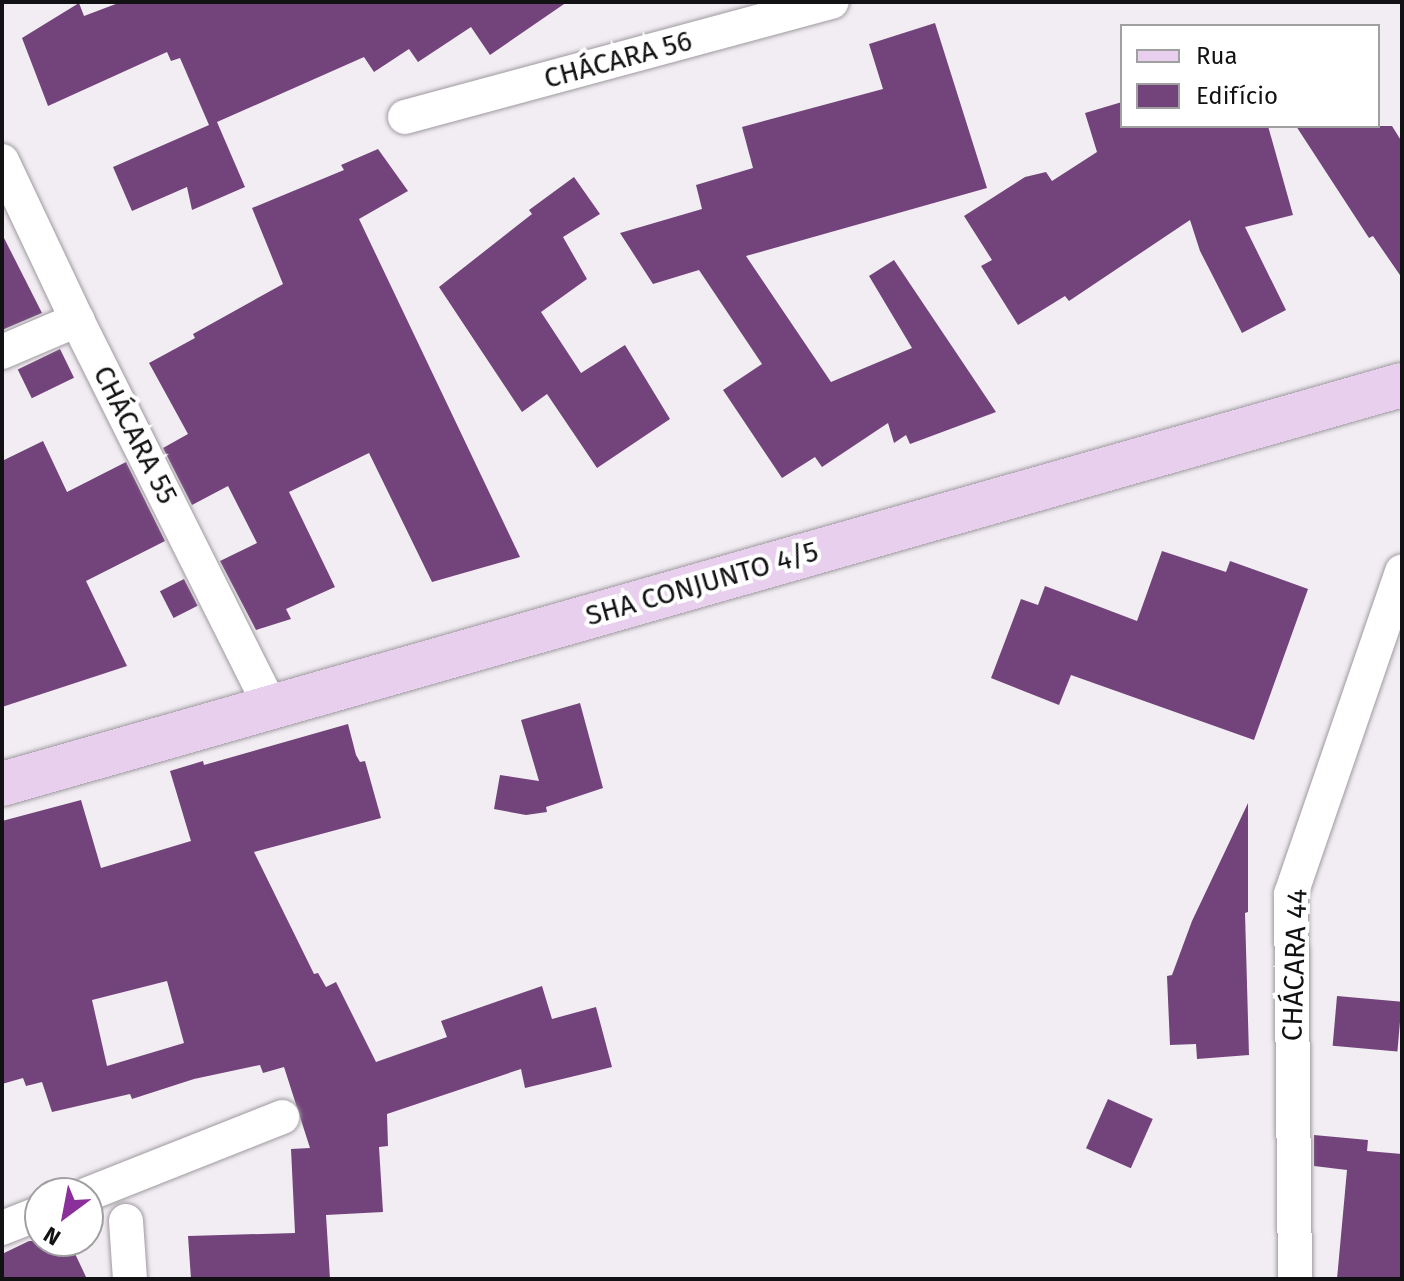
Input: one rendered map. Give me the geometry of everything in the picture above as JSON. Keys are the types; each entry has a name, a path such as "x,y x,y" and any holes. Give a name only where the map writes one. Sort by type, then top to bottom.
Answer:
{"street":[{"name":"CHÁCARA 56","path":"405,117 832,2"},
{"name":"CHÁCARA 55","path":"2,161 77,320 271,708"},
{"path":"2,352 77,320"},
{"name":"SHA CONJUNTO 4/5","path":"2,784 1402,385"},
{"name":"CHÁCARA 44","path":"1295,1279 1291,894 1402,572"},
{"path":"104,1188 282,1117"},
{"path":"2,1228 24,1219"},
{"path":"126,1221 130,1279"}],"building":[{"path":"121,2 567,2 490,55 471,27 418,62 409,49 374,72 364,57 217,122 245,187 192,210 187,187 132,211 113,167 209,125 180,58 171,61 167,52 48,106 22,38 79,3 84,16"},
{"path":"935,23 987,188 746,256 831,382 912,348 869,276 894,260 996,412 910,444 906,435 894,443 888,423 822,467 815,457 782,478 723,390 762,364 699,270 653,284 620,233 702,209 696,185 753,168 742,127 883,89 869,44"},
{"path":"1120,103 1120,128 1269,128 1293,215 1245,227 1286,310 1242,333 1200,251 1190,220 1069,301 1065,296 1018,325 981,266 992,260 964,216 1025,177 1046,172 1052,181 1097,152 1085,113"},
{"path":"1392,126 1402,142 1402,278 1373,236 1369,238 1297,128"},
{"path":"378,149 408,191 359,219 520,557 432,582 369,453 289,492 335,587 286,609 291,619 256,630 220,561 257,543 228,486 192,505 163,448 188,434 149,363 195,338 193,334 283,284 252,208 344,170 341,165"},
{"path":"574,177 600,214 563,237 587,279 541,312 581,373 625,345 670,419 597,468 547,394 522,412 439,287 532,214 529,210"},
{"path":"2,234 42,313 2,330"},
{"path":"60,349 74,378 32,398 18,370"},
{"path":"43,441 67,492 126,462 165,541 86,581 127,666 2,707 2,461"},
{"path":"1162,551 1226,572 1230,561 1308,589 1254,740 1071,675 1059,705 991,678 1021,599 1038,605 1045,586 1137,621"},
{"path":"184,579 198,606 174,618 160,591"},
{"path":"580,703 603,788 546,807 547,812 526,815 494,809 500,775 539,781 521,720"},
{"path":"348,724 356,755 360,762 365,761 381,818 254,852 314,974 318,973 326,987 336,982 376,1062 447,1037 441,1021 542,986 552,1019 596,1007 612,1067 525,1088 521,1069 387,1114 388,1146 379,1147 383,1212 326,1215 330,1279 191,1279 188,1236 295,1233 291,1149 310,1148 284,1067 263,1073 260,1065 194,1079 132,1099 130,1094 52,1112 42,1082 26,1086 23,1078 2,1084 2,821 81,800 101,868 191,841 170,771 203,761 204,765","holes":["167,981 184,1043 107,1066 92,1000"]},
{"path":"1248,803 1248,912 1245,913 1249,1055 1197,1059 1196,1044 1170,1045 1167,976 1172,975 1192,921"},
{"path":"1337,996 1402,1002 1397,1051 1333,1046"},
{"path":"1108,1099 1153,1119 1131,1168 1086,1148"},
{"path":"1314,1135 1368,1140 1367,1151 1402,1154 1402,1279 1337,1279 1347,1170 1314,1166"},
{"path":"24,1243 24,1257 77,1257 87,1279 2,1279 2,1254"}]}
